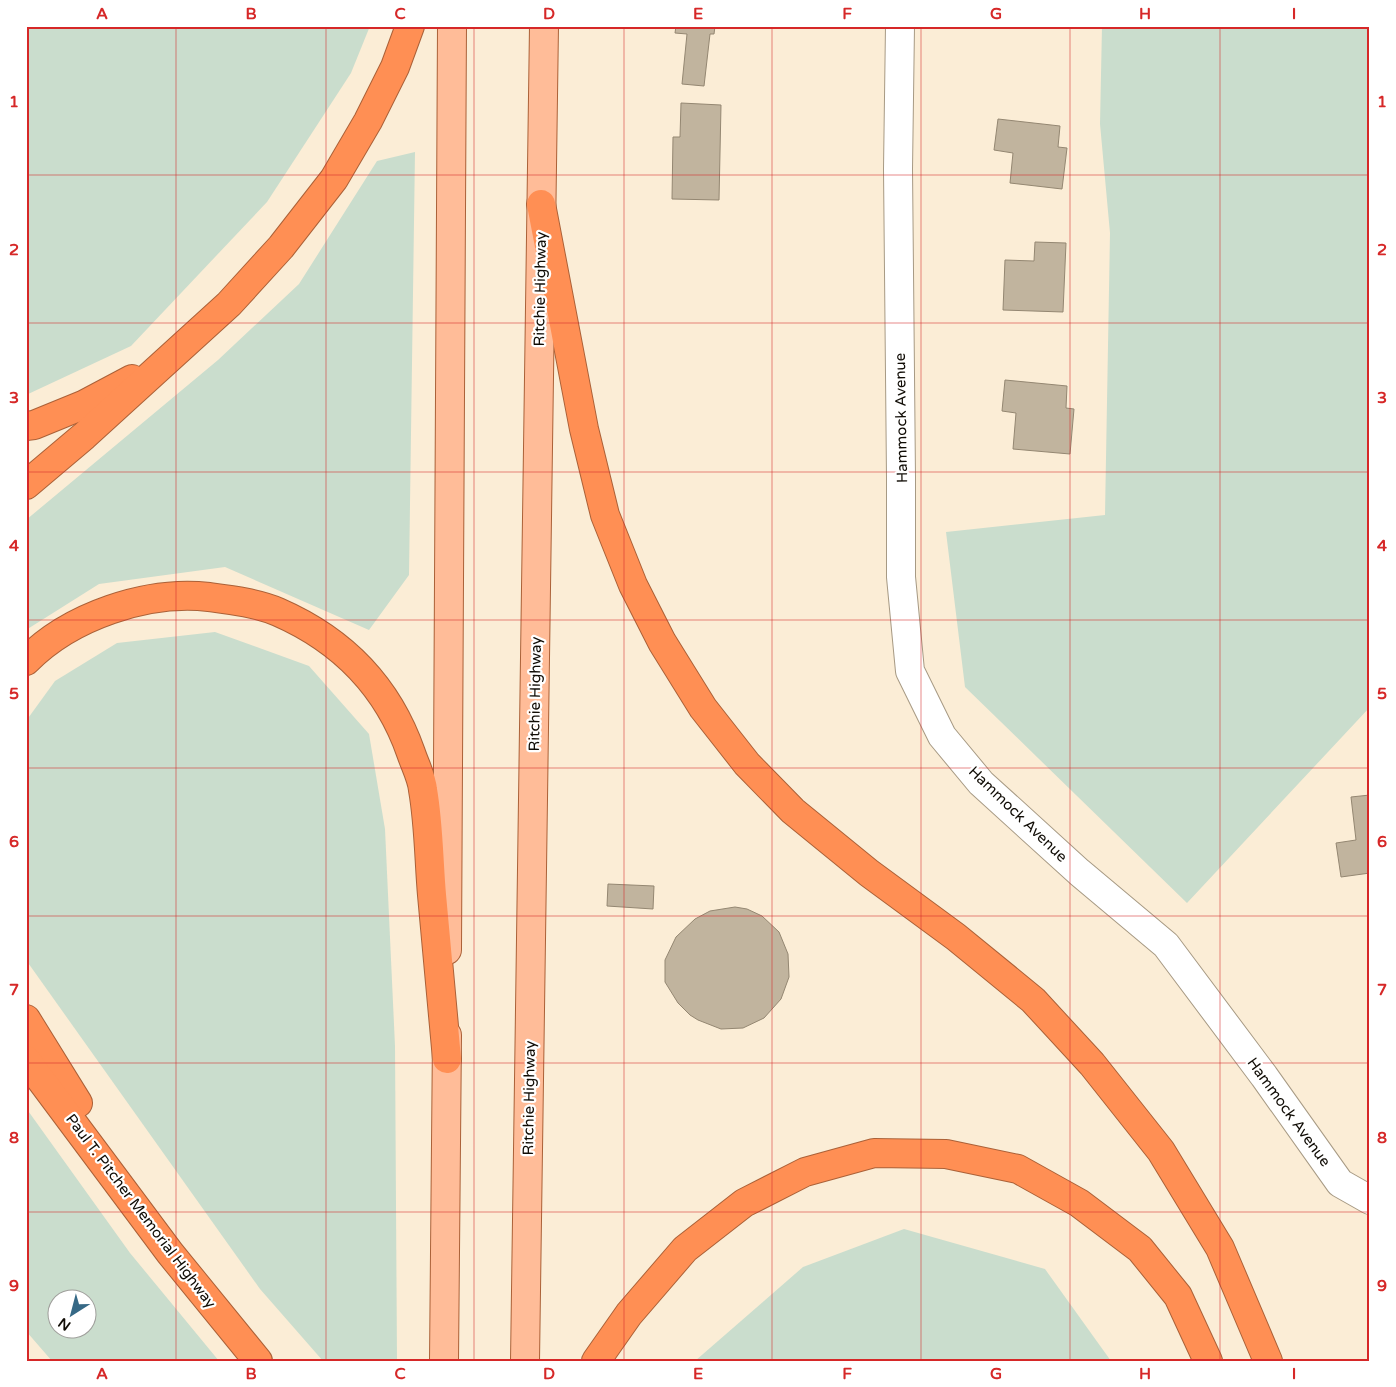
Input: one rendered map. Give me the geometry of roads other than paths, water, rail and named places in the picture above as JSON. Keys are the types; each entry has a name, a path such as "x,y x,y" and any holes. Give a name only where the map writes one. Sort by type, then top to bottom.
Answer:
{"highway":[{"path":"26,484 84,436 229,304 281,247 334,179 368,121 395,66 410,26"},
{"path":"541,204 584,429 605,515 633,585 662,642 698,700 747,764 793,811 869,872 956,937 1033,1000 1092,1064 1161,1151 1220,1248 1268,1361"},
{"path":"26,426 34,425 83,405 168,359"},
{"path":"26,661 34,653 73,626 109,610 152,600 192,595 235,600 277,612 322,636 359,665 387,701 406,740 423,788 446,1059"},
{"path":"26,1019 170,1253"},
{"name":"Paul T. Pitcher Memorial Highway","path":"26,1060 170,1253 258,1361"},
{"path":"596,1361 629,1314 685,1249 744,1203 805,1172 874,1153 946,1154 1018,1169 1079,1203 1140,1249 1178,1296 1208,1361"}],"main road":[{"path":"444,1361 452,26"},
{"name":"Ritchie Highway","path":"525,1361 544,26"}],"street":[{"name":"Hammock Avenue","path":"900,26 898,169 902,477 901,577 910,671 942,736 981,783 1079,872 1166,945 1264,1076 1340,1183 1370,1200"}]}
